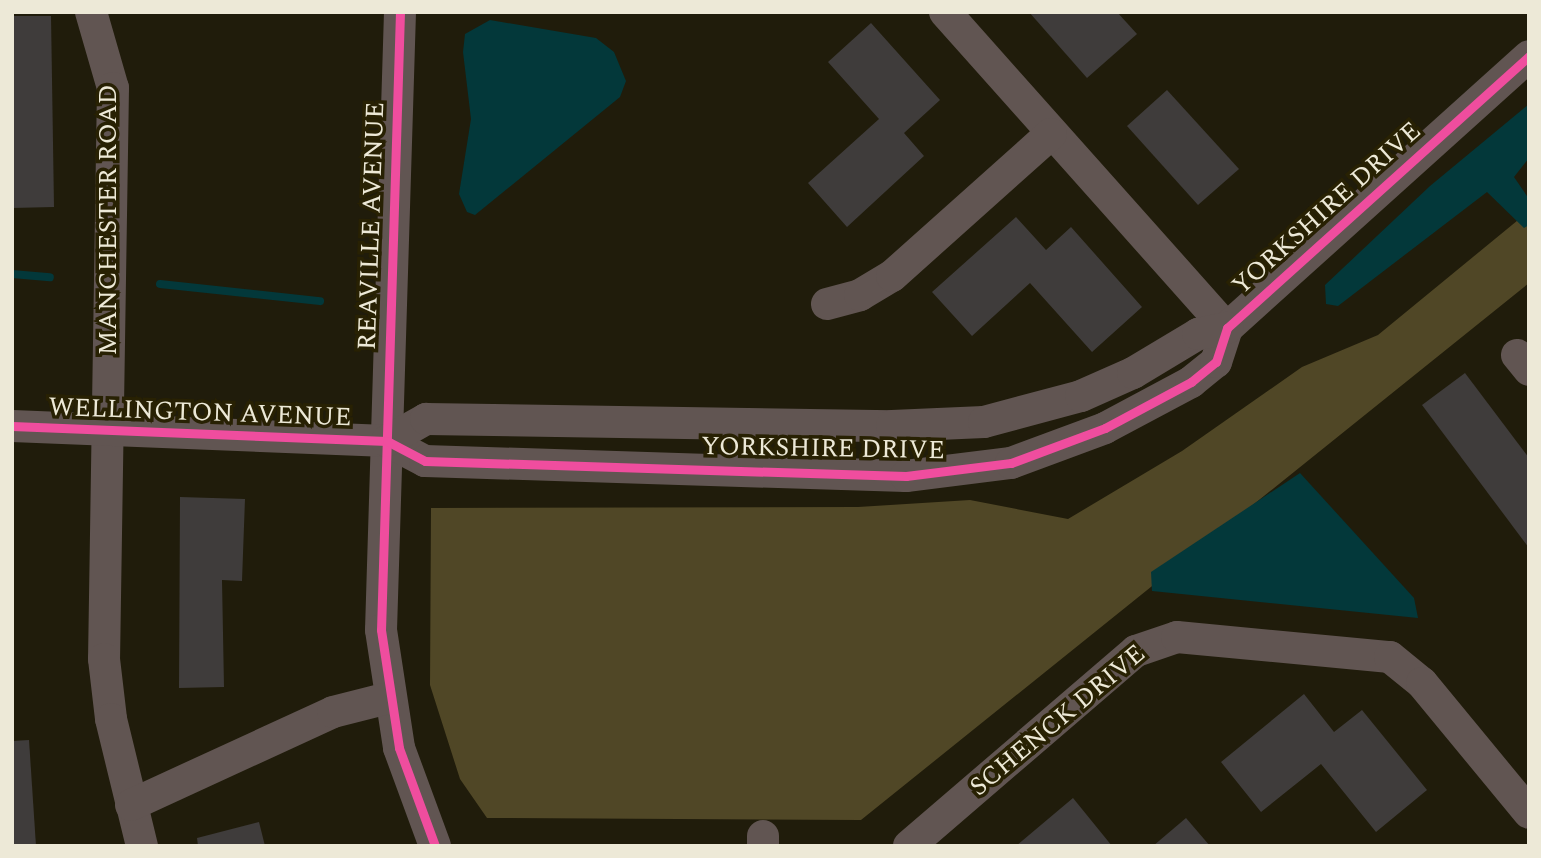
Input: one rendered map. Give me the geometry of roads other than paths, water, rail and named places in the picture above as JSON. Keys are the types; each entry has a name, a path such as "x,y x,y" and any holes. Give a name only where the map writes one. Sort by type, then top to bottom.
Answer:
{"street":[{"name":"MANCHESTER ROAD","path":"91,12 113,88 104,659 111,719 142,846"},
{"name":"REAVILLE AVENUE","path":"400,12 381,630 388,698 413,799 435,846"},
{"path":"944,12 1227,328"},
{"name":"YORKSHIRE DRIVE","path":"387,441 425,461 906,476 976,469 1048,452 1147,407 1216,362 1227,328 1529,56"},
{"path":"827,304 860,295 892,276 1051,134"},
{"name":"YORKSHIRE DRIVE","path":"387,441 426,419 892,426 984,422 1081,396 1144,368 1198,334 1227,328"},
{"name":"WELLINGTON AVENUE","path":"12,426 387,441"},
{"name":"SCHENCK DRIVE","path":"926,840 1136,651 1177,637 1390,657 1422,683 1529,813"},
{"path":"131,805 333,712 388,698"}],"water":[{"path":"490,20 596,38 614,52 626,81 620,97 475,215 467,212 459,194 471,119 463,52 465,34"},
{"path":"1529,104 1529,158 1514,177 1529,199 1529,225 1524,228 1487,192 1338,306 1326,304 1325,285 1430,186"},
{"path":"1300,473 1414,598 1418,618 1152,591 1151,572"}],"waterway":[{"path":"12,274 50,277"},
{"path":"160,284 320,301"}]}
